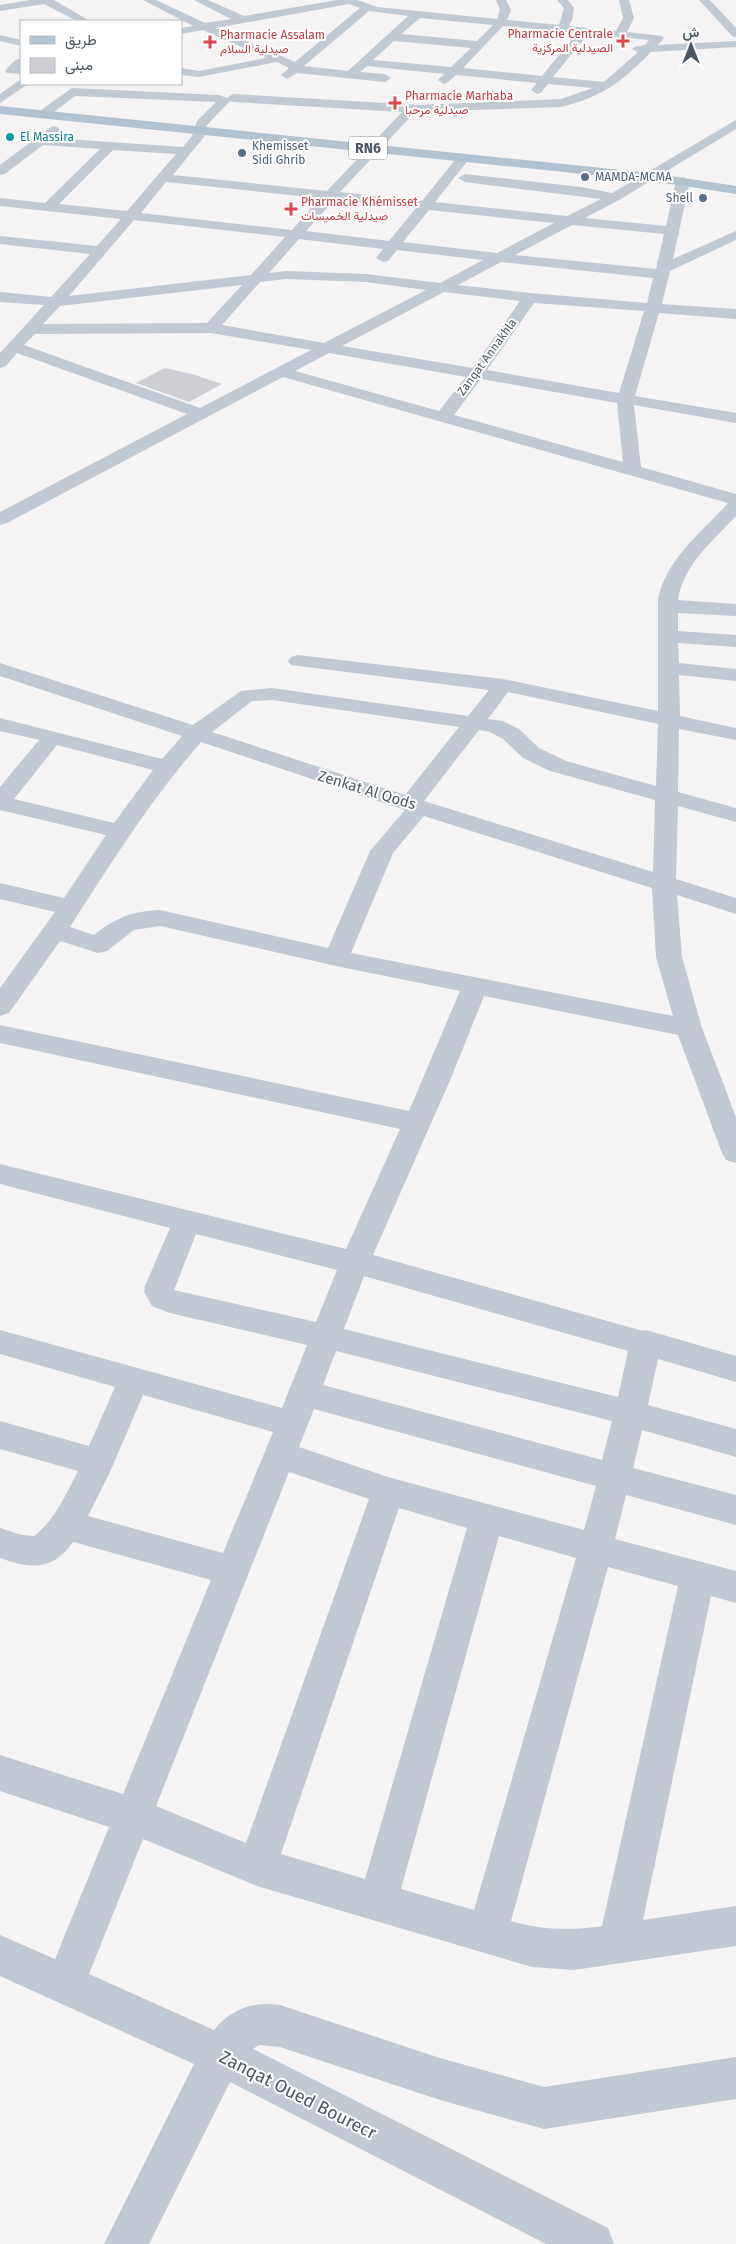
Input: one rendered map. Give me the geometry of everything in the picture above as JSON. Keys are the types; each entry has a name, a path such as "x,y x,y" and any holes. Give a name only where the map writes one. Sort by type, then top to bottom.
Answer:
{"main road":[{"name":"RN6","path":"0,110 651,177 736,190"}],"street":[{"path":"0,8 46,0 83,20"},
{"path":"148,0 204,27 300,68 396,78"},
{"path":"300,0 316,7"},
{"path":"42,115 75,88 224,99 272,92 325,96 366,105 415,108 574,100 593,95 608,86 657,37 416,15 371,9 348,0 182,31"},
{"path":"476,61 479,45 506,14 505,5 501,0"},
{"path":"562,0 570,8 567,20 562,28"},
{"path":"620,34 628,22 630,11 624,0"},
{"path":"704,0 736,34"},
{"path":"160,6 190,1 243,20"},
{"path":"272,92 300,68 343,37 371,9"},
{"path":"163,18 179,15"},
{"path":"325,96 416,15"},
{"path":"402,28 507,37"},
{"path":"526,103 546,80 560,70 570,43 586,30"},
{"path":"0,38 20,43"},
{"path":"370,40 389,39 479,45"},
{"path":"570,43 593,45"},
{"path":"628,48 646,50 673,46 736,44"},
{"path":"182,71 199,74 277,59"},
{"path":"437,84 453,71 476,61 560,70"},
{"path":"363,62 608,86"},
{"path":"603,73 622,74"},
{"path":"182,84 224,99"},
{"path":"0,99 21,85"},
{"path":"451,95 526,103"},
{"path":"211,328 372,148 428,98"},
{"path":"0,363 29,328 56,302 101,251 200,132 201,124 224,99"},
{"path":"0,171 69,118"},
{"path":"0,519 614,197 651,177 736,124"},
{"path":"40,140 184,151"},
{"path":"48,207 110,146"},
{"path":"0,157 15,159"},
{"path":"366,278 464,158"},
{"path":"162,178 332,194 673,231"},
{"path":"465,178 581,191 614,197"},
{"path":"633,470 625,400 663,271 673,231 682,181"},
{"path":"0,202 497,258 663,271 736,235"},
{"path":"18,218 30,205"},
{"path":"2,235 101,251"},
{"path":"0,297 56,302 286,276 366,278 447,286 530,298 736,314"},
{"name":"Zanqat Annakhla","path":"444,416 530,298"},
{"path":"29,328 211,328 736,418"},
{"path":"14,347 202,414"},
{"path":"282,372 444,416 736,500"},
{"path":"736,505 678,570 670,590 668,606 669,718 664,884 669,957 690,1028 736,1153"},
{"path":"668,606 736,610"},
{"path":"668,636 736,641"},
{"path":"298,661 503,685 669,718 736,734"},
{"path":"669,668 736,675"},
{"name":"Zenkat Al Qods","path":"3,673 197,732 261,756 414,806 736,906"},
{"path":"336,958 382,851 503,685"},
{"path":"0,1007 10,977 55,931 120,831 167,766 197,732 248,695 261,694 495,726 511,734 531,753 543,761 736,815"},
{"path":"0,724 167,766"},
{"path":"52,738 0,803 120,831"},
{"path":"0,891 69,907"},
{"path":"55,931 98,945 121,926 132,920 160,918 336,958 690,1028"},
{"path":"64,1984 233,1571 355,1262 438,1078 475,986"},
{"path":"0,1034 417,1123"},
{"path":"0,1174 355,1262 646,1342 736,1369"},
{"path":"187,1221 160,1286 159,1292 163,1298 327,1336 631,1412 736,1443"},
{"path":"0,1342 292,1424 614,1476 736,1510"},
{"path":"487,1934 596,1548 631,1412 646,1342"},
{"path":"0,1543 31,1553 45,1549 54,1542 66,1525 97,1462 134,1379"},
{"path":"292,1424 388,1491 736,1587"},
{"path":"0,1435 97,1462"},
{"path":"257,1867 388,1491"},
{"path":"378,1903 487,1518"},
{"path":"66,1525 233,1571"},
{"path":"618,1945 698,1575"},
{"path":"0,1773 133,1816 257,1867 532,1947 574,1950 618,1945 736,1926"},
{"name":"Zanqat Oued Bourecr","path":"0,1955 221,2056 592,2244"},
{"path":"126,2244 221,2056 240,2030 256,2024 268,2024 440,2079 544,2108 736,2078"}],"building":[{"path":"165,368 222,384 189,402 136,383"}],"place":[{"name":"Pharmacie Centrale الصيدلية المركزية","path":"623,41"},
{"name":"Pharmacie Assalam صيدلية السلام","path":"210,42"},
{"name":"Pharmacie Marhaba صيدلية مرحبا","path":"395,103"},
{"name":"El Massira","path":"10,137"},
{"name":"Khemisset Sidi Ghrib","path":"242,153"},
{"name":"MAMDA-MCMA","path":"585,177"},
{"name":"Shell","path":"703,198"},
{"name":"Pharmacie Khémisset صيدلية الخميسات","path":"291,209"}]}
